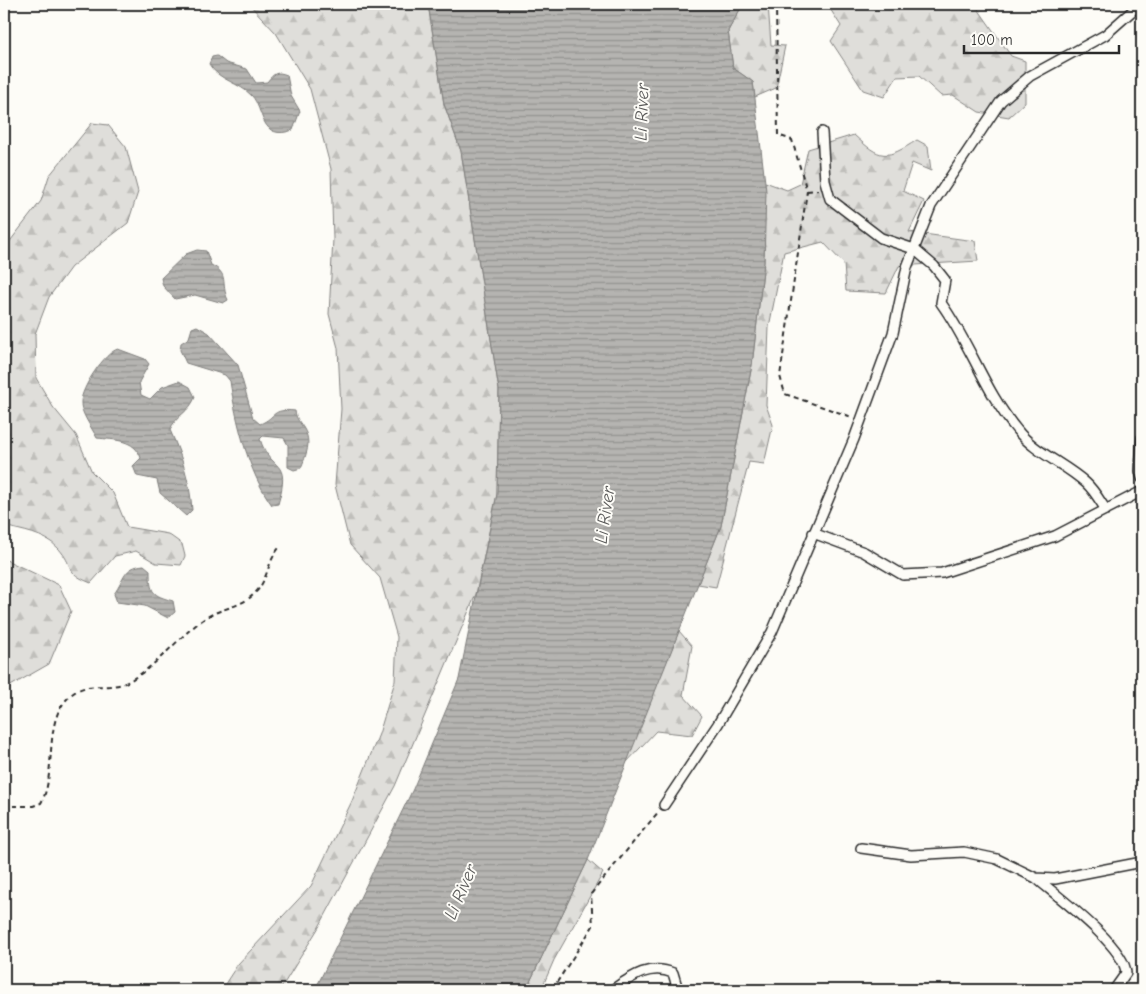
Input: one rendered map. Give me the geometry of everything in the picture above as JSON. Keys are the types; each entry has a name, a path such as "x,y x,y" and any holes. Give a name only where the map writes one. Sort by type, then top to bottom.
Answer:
{"street":[{"path":"664,806 718,724 772,632 861,420 893,333 907,267 931,206 1001,101 1030,76 1105,35 1140,4"},
{"path":"822,132 825,182 830,198 881,238 914,249 934,266 945,280 941,303 952,318 995,399 1015,428 1029,444 1059,463 1086,484 1106,510"},
{"path":"1142,438 1140,471 1142,478"},
{"path":"813,534 864,552 903,575 942,573 1055,536 1142,491"},
{"path":"861,848 911,855 964,852 997,859 1036,878 1088,920 1122,960 1126,973 1114,990"},
{"path":"1036,878 1055,879 1142,862"},
{"path":"612,990 628,979 649,969 663,969 673,973 678,990"}],"path":[{"path":"776,4 778,135 792,140 807,191 780,376 785,394 861,420"},
{"path":"4,806 33,806 41,803 46,793 57,720 61,706 74,691 84,686 129,682 146,671 203,619 236,606 254,596 264,583 273,555 279,548"},
{"path":"552,990 593,926 591,894 664,806"}],"green space":[{"path":"249,4 428,4 444,104 461,151 499,390 497,494 476,594 395,786 319,927 280,990 221,990 238,964 311,886 352,801 379,734 395,681 397,637 380,578 350,545 335,485 341,409 338,348 329,314 333,239 331,169 310,89 276,33"},
{"path":"743,4 768,4 771,45 785,46 776,88 755,97 753,82 733,68 728,31"},
{"path":"827,4 979,4 976,6 1011,56 1025,61 1025,102 1009,117 979,112 953,95 941,96 919,76 897,77 884,97 863,90 831,41 841,26"},
{"path":"92,123 108,125 126,147 138,192 128,223 71,267 49,297 35,334 36,378 53,407 76,435 92,472 113,493 127,527 168,534 182,544 185,556 181,565 156,563 136,551 115,556 91,583 76,575 58,548 46,539 32,533 4,526 4,249 41,201 49,176"},
{"path":"854,135 871,149 884,154 891,154 917,140 928,146 931,171 912,163 903,191 924,201 909,232 975,241 978,261 899,266 886,293 846,291 844,264 823,242 784,252 769,327 766,405 773,425 764,464 749,462 716,587 698,584 721,526 752,365 764,262 765,182 787,190 800,184 808,149"},
{"path":"4,559 59,585 71,611 49,664 7,688 4,686"},
{"path":"679,631 692,646 683,695 702,716 692,735 656,731 625,764"},
{"path":"588,860 603,873 554,960 541,990 526,990"}],"water":[{"name":"Li River","path":"428,4 743,4 728,31 733,68 753,82 766,191 764,262 752,365 721,526 588,860 526,990 315,990 413,789 459,679 497,494 499,390 461,151 444,104"},
{"path":"217,56 226,63 247,69 256,83 267,82 276,74 287,75 291,96 300,111 293,130 282,133 274,132 269,128 252,96 213,70 209,64 212,57"},
{"path":"197,250 206,251 211,265 217,268 223,276 228,300 223,303 195,295 175,299 163,286 161,278 186,254"},
{"path":"197,326 209,333 238,365 253,418 260,424 278,412 295,411 304,429 308,439 305,458 301,468 294,470 288,467 288,445 284,438 263,436 260,439 269,457 281,472 283,479 278,504 272,505 250,462 244,446 230,381 225,375 186,363 180,350 181,343 189,338 192,328"},
{"path":"118,349 145,359 149,364 139,382 141,395 150,399 162,387 179,381 190,387 195,397 190,407 175,421 170,430 182,460 189,489 192,510 186,516 160,493 157,480 137,476 133,466 141,458 134,447 117,440 97,438 82,410 82,396 89,380 101,363"},
{"path":"144,565 150,570 151,584 156,595 173,601 175,612 168,618 145,606 117,602 114,594 125,575 132,568"}]}
